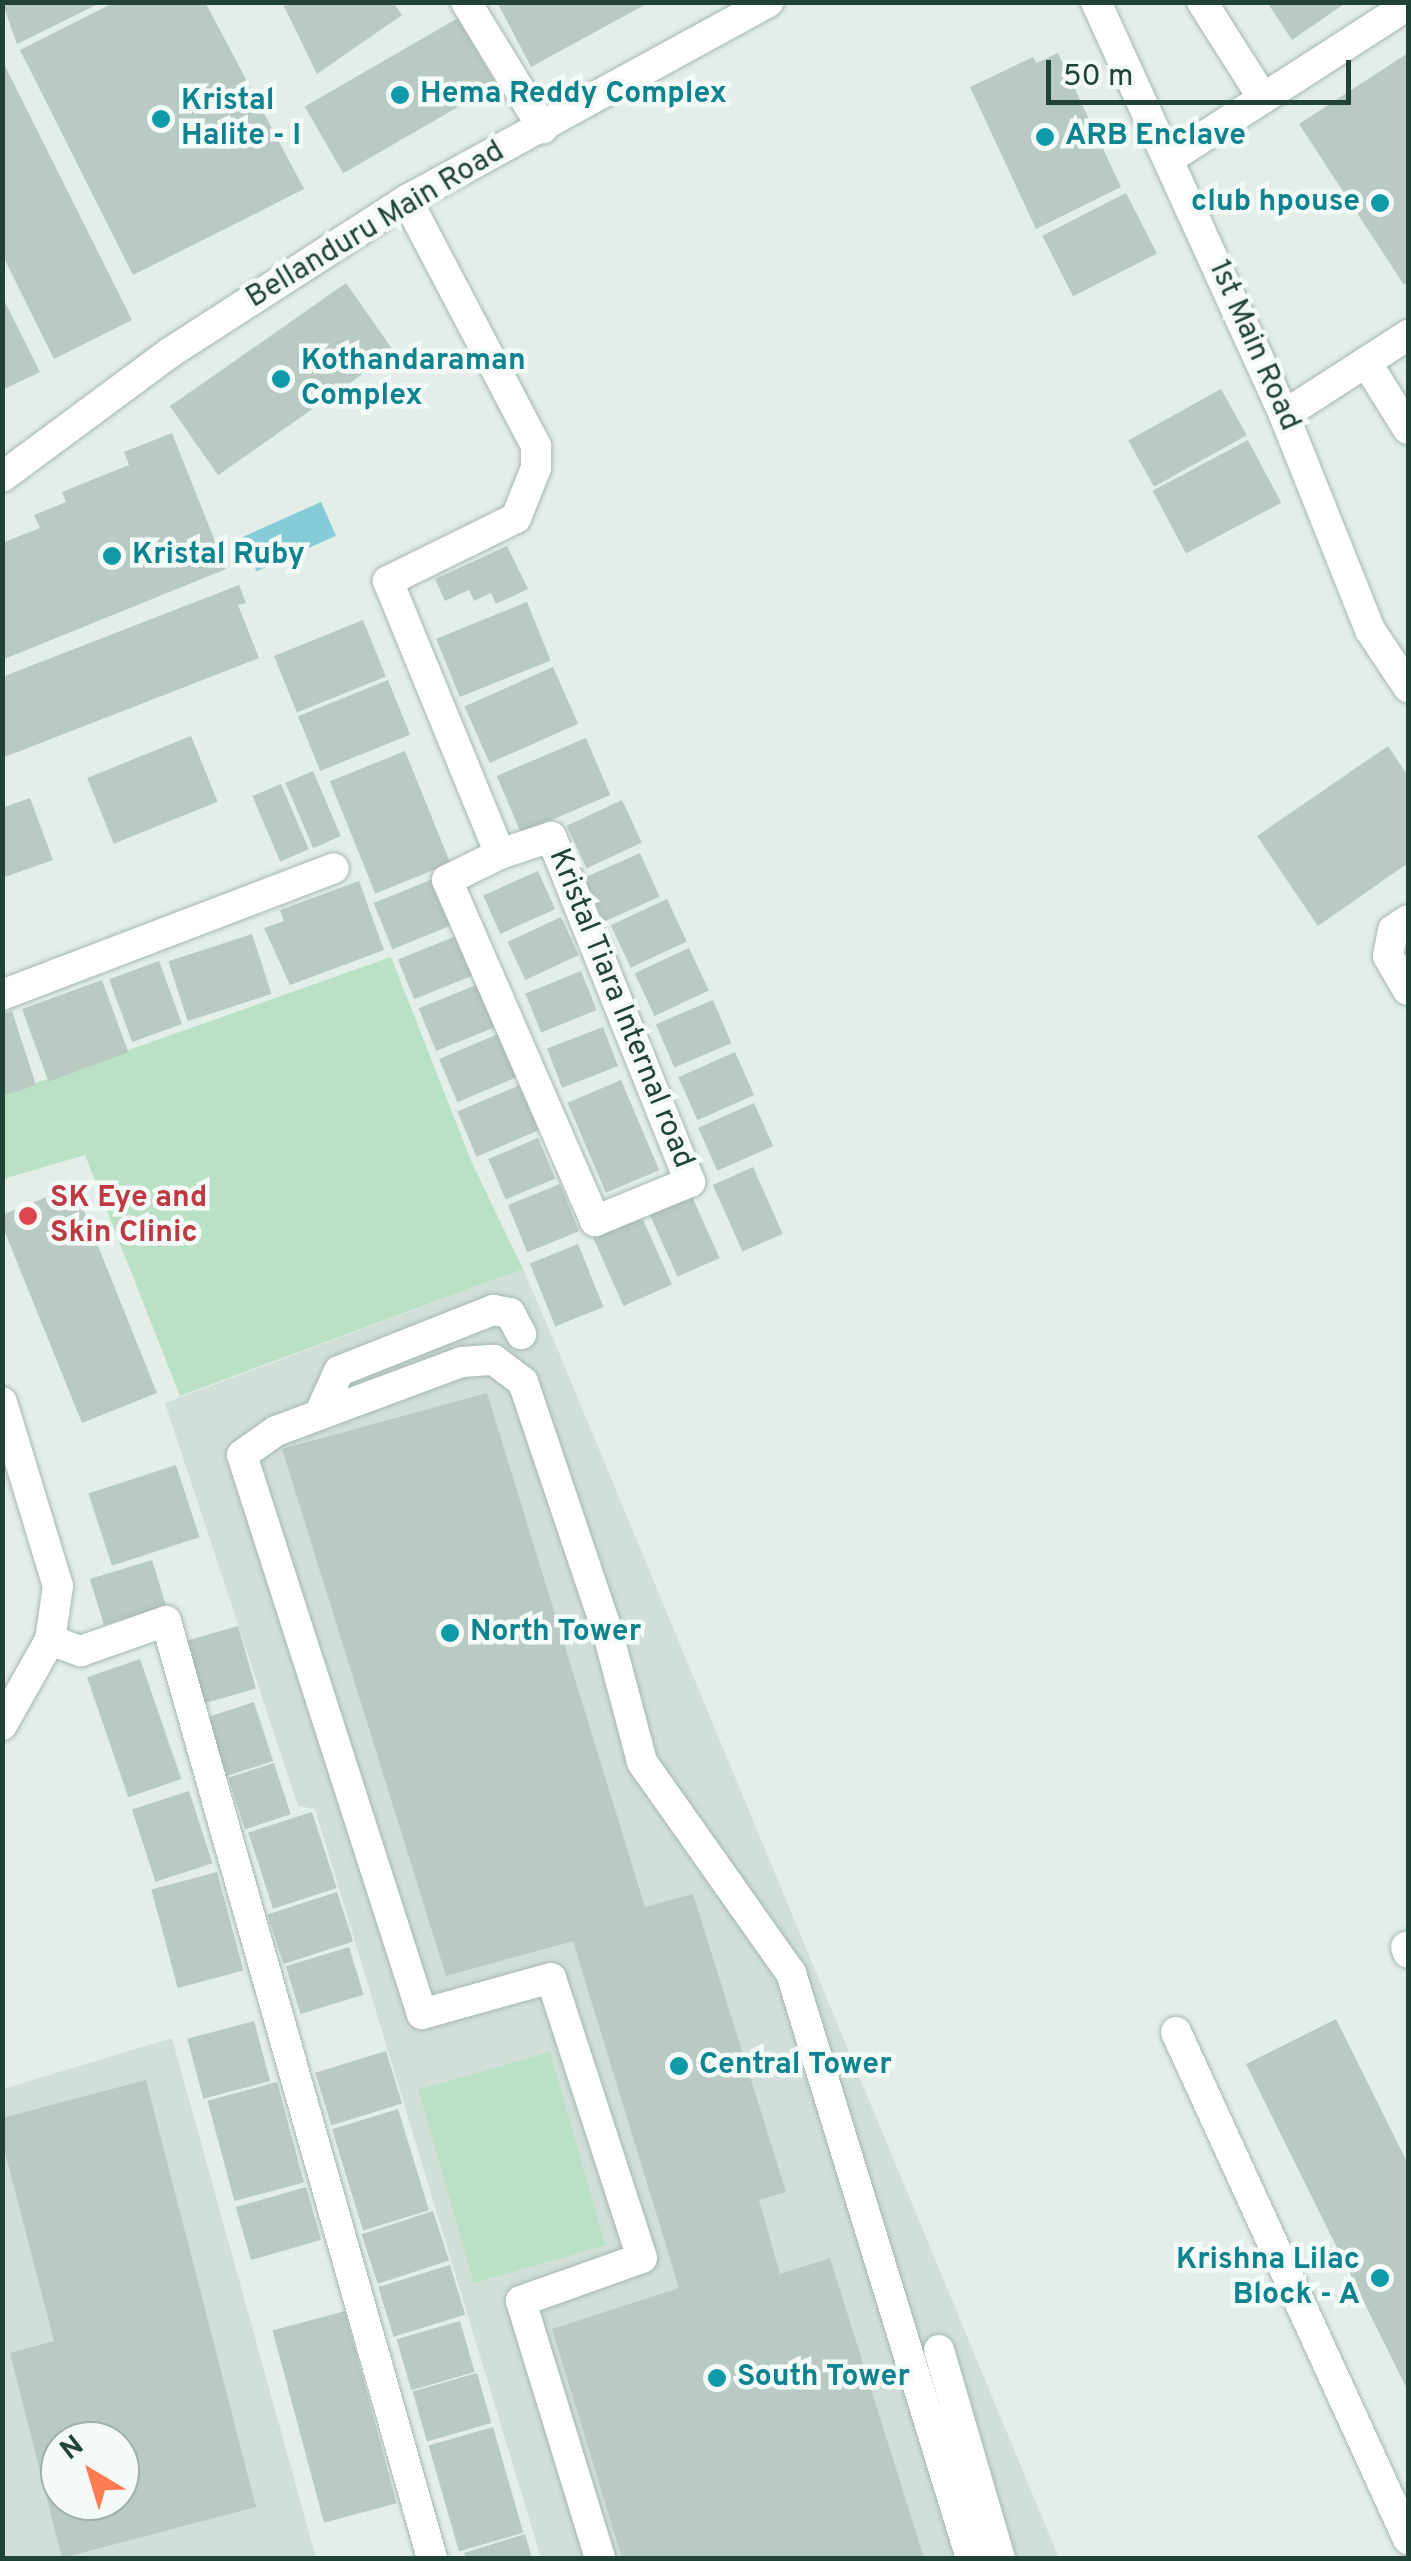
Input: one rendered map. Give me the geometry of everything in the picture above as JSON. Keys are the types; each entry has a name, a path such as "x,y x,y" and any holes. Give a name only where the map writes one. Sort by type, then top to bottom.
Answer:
{"street":[{"path":"466,2 543,128"},
{"name":"Bellanduru Main Road","path":"2,477 171,352 407,200 543,128 722,13 768,2"},
{"name":"1st Main Road","path":"1096,2 1284,415 1370,630 1408,687"},
{"path":"1202,2 1263,98"},
{"path":"1169,159 1408,5"},
{"name":"Kristal Tiara Internal road","path":"407,200 536,446 530,492 516,518 388,582 500,854"},
{"path":"1284,415 1408,335"},
{"path":"1366,362 1408,428"},
{"name":"Kristal Tiara Internal road","path":"551,837 690,1182 594,1221 447,880 500,854 551,837"},
{"path":"2,994 334,868"},
{"path":"1408,920 1392,930 1388,956 1408,990"},
{"path":"320,1415 339,1371 356,1364 493,1310 510,1313 521,1334"},
{"path":"600,2558 521,2301 642,2258 551,1978 422,2014 242,1455 276,1431 462,1362 494,1360 523,1382 607,1630 642,1762 791,1974 971,2558"},
{"path":"2,1402 58,1586 50,1640 2,1726"},
{"path":"50,1640 82,1651 166,1621 432,2558"},
{"path":"1176,2032 1408,2539"},
{"path":"939,2350 1000,2558"}],"shaded area":[{"path":"523,1269 1059,2558 541,2558 315,1809 298,1806 165,1403"},
{"path":"172,2038 316,2558 3,2558 3,2089"}],"green space":[{"path":"391,957 472,1163 523,1269 180,1396 85,1155 3,1179 2,1095"},
{"path":"550,2052 605,2245 474,2283 418,2090"}],"water":[{"path":"321,502 336,536 257,571 242,537"}],"building":[{"path":"2,2 102,2 17,44"},
{"name":"Kristal Halite - I","path":"115,2 205,2 304,189 133,275 20,50"},
{"path":"282,2 393,2 402,15 317,74"},
{"path":"497,2 650,2 531,67"},
{"path":"1267,2 1347,2 1292,40"},
{"name":"Hema Reddy Complex","path":"458,18 496,85 343,173 305,106"},
{"name":"ARB Enclave","path":"1058,53 1121,187 1036,229 970,87 1033,57 1036,63"},
{"name":"club hpouse","path":"1408,53 1408,282 1404,285 1299,124"},
{"path":"2,60 132,320 54,359 2,254"},
{"path":"1126,193 1157,254 1073,296 1042,236"},
{"name":"Kothandaraman Complex","path":"346,283 394,352 218,475 170,406"},
{"path":"2,296 40,372 2,390"},
{"path":"1221,389 1247,435 1154,487 1128,440"},
{"name":"Kristal Ruby","path":"172,433 226,569 2,660 2,543 40,528 34,515 66,502 62,492 129,465 124,452"},
{"path":"1248,440 1281,503 1186,553 1153,491"},
{"path":"507,546 528,589 496,604 491,593 474,601 469,590 445,601 435,579"},
{"path":"239,585 246,603 238,605 259,658 2,758 2,677"},
{"path":"527,602 551,660 460,697 436,639"},
{"path":"363,620 386,677 297,713 274,656"},
{"path":"553,667 578,724 490,763 464,706"},
{"path":"388,680 410,735 320,771 298,716"},
{"path":"191,736 218,802 114,844 87,778"},
{"path":"586,738 610,795 521,833 497,776"},
{"path":"1388,746 1408,776 1408,863 1318,926 1257,836"},
{"path":"405,751 450,863 375,894 330,781"},
{"path":"313,771 341,836 313,848 285,783"},
{"path":"281,784 309,849 280,861 252,796"},
{"path":"30,798 53,860 2,878 2,808"},
{"path":"622,800 642,843 587,868 567,826"},
{"path":"640,853 660,897 604,922 584,878"},
{"path":"538,871 555,909 500,934 483,895"},
{"path":"433,879 452,925 392,949 374,903"},
{"path":"359,881 384,950 290,985 264,928 284,921 280,910"},
{"path":"667,899 687,942 631,968 611,925"},
{"path":"561,917 579,955 525,980 508,942"},
{"path":"252,934 271,994 188,1021 168,961"},
{"path":"461,934 477,974 414,999 398,959"},
{"path":"689,948 709,991 654,1016 635,973"},
{"path":"159,961 182,1024 132,1042 109,979"},
{"path":"581,971 597,1010 541,1032 525,993"},
{"path":"102,980 128,1052 48,1081 22,1009"},
{"path":"479,984 496,1027 436,1051 419,1008"},
{"path":"713,1000 731,1043 674,1067 656,1024"},
{"path":"12,1011 36,1085 2,1096 2,1014"},
{"path":"603,1027 618,1066 562,1088 547,1049"},
{"path":"498,1034 516,1077 457,1102 439,1059"},
{"path":"735,1052 754,1095 697,1120 678,1077"},
{"path":"621,1080 659,1170 606,1193 568,1103"},
{"path":"520,1085 539,1130 477,1157 457,1112"},
{"path":"754,1103 773,1146 717,1171 698,1128"},
{"path":"538,1138 555,1179 505,1200 488,1159"},
{"path":"753,1167 783,1234 742,1252 713,1185"},
{"path":"560,1184 579,1231 527,1252 508,1205"},
{"path":"74,1186 157,1393 82,1423 2,1225 2,1215"},
{"path":"691,1194 719,1258 677,1277 649,1213"},
{"path":"641,1215 672,1284 623,1306 593,1237"},
{"path":"578,1244 603,1307 555,1327 530,1263"},
{"path":"487,1393 645,1907 693,1894 786,2192 759,2200 780,2274 830,2258 924,2558 622,2558 552,2329 679,2288 573,1941 446,1976 282,1449"},
{"path":"176,1465 199,1537 112,1566 89,1493"},
{"path":"152,1560 166,1606 104,1625 90,1579"},
{"path":"238,1626 256,1688 201,1704 183,1642"},
{"path":"140,1659 181,1779 128,1797 87,1677"},
{"path":"254,1702 273,1761 227,1776 207,1717"},
{"path":"274,1763 291,1814 245,1829 228,1778"},
{"path":"189,1791 212,1863 155,1882 132,1810"},
{"path":"312,1812 337,1888 273,1909 248,1833"},
{"path":"217,1872 243,1971 178,1988 151,1890"},
{"path":"337,1892 353,1941 284,1964 268,1915"},
{"path":"349,1947 364,1995 301,2014 286,1966"},
{"name":"Krishna Lilac Block - A","path":"1336,2019 1408,2164 1408,2391 1246,2064"},
{"path":"254,2021 270,2081 203,2099 187,2039"},
{"path":"386,2051 402,2104 331,2125 315,2073"},
{"path":"146,2080 256,2507 62,2558 53,2521 140,2521 140,2421 40,2421 40,2471 10,2353 54,2341 2,2141 2,2118"},
{"path":"277,2082 304,2182 234,2201 207,2101"},
{"path":"398,2109 429,2210 363,2231 332,2129"},
{"path":"306,2187 321,2240 251,2260 236,2207"},
{"path":"433,2211 449,2260 378,2284 362,2234"},
{"path":"450,2265 465,2315 393,2337 378,2287"},
{"path":"345,2311 397,2503 324,2523 273,2330"},
{"path":"460,2321 475,2372 411,2390 397,2339"},
{"path":"477,2373 491,2423 427,2441 413,2391"},
{"path":"493,2427 523,2533 459,2551 429,2445"},
{"path":"525,2534 532,2558 466,2558 464,2553"}],"place":[{"name":"Hema Reddy Complex","path":"400,95"},
{"name":"Kristal Halite - I","path":"161,119"},
{"name":"ARB Enclave","path":"1045,137"},
{"name":"club hpouse","path":"1380,203"},
{"name":"Kothandaraman Complex","path":"281,379"},
{"name":"Kristal Ruby","path":"112,556"},
{"name":"SK Eye and Skin Clinic","path":"28,1216"},
{"name":"North Tower","path":"450,1633"},
{"name":"Central Tower","path":"679,2066"},
{"name":"Krishna Lilac Block - A","path":"1380,2278"},
{"name":"South Tower","path":"717,2378"}]}
